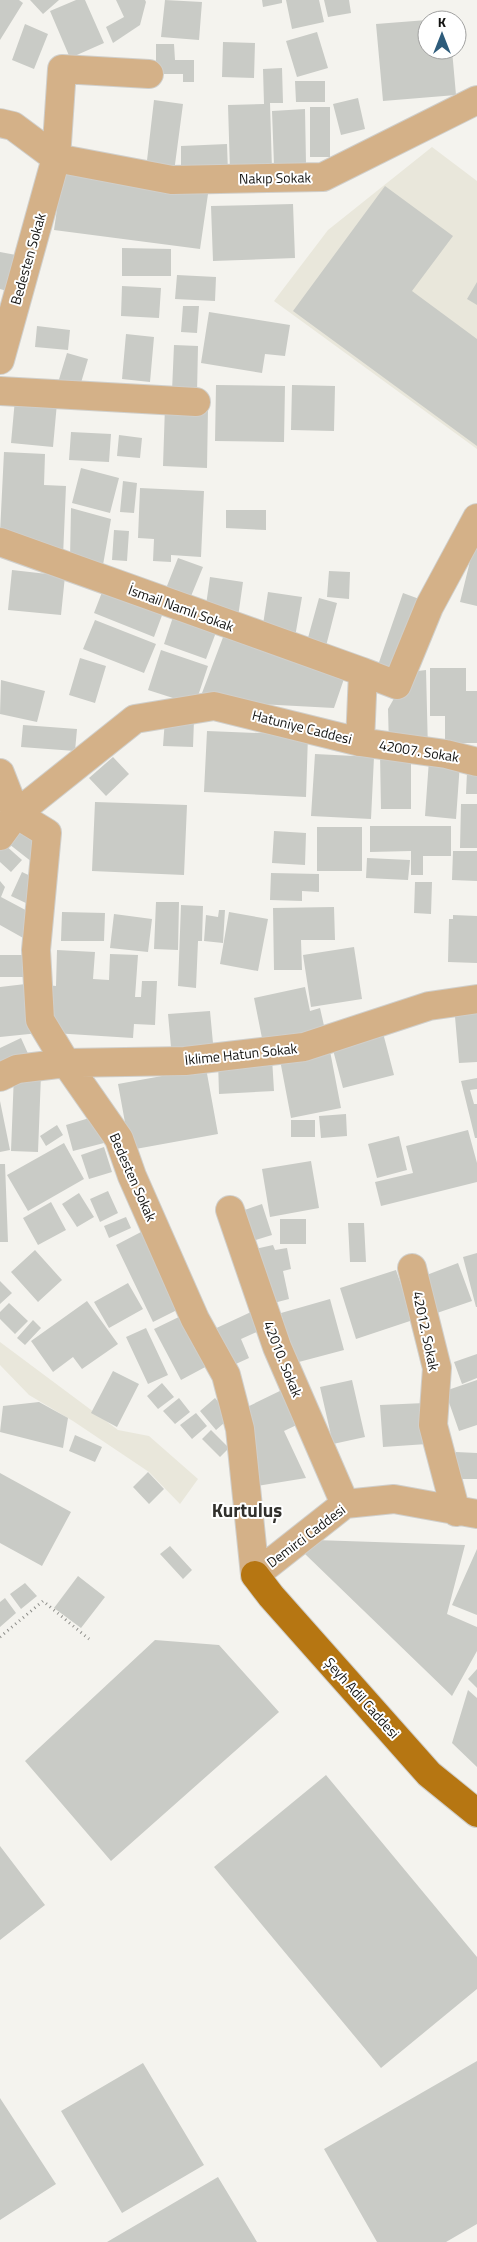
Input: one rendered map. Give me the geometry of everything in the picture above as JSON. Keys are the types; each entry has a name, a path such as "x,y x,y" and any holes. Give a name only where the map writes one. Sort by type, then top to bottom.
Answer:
{"main road":[{"name":"Şeyh Adil Caddesi","path":"255,1575 270,1596 430,1774 477,1813"}],"street":[{"name":"Bedesten Sokak","path":"0,360 56,158 62,69 149,74"},
{"name":"Nakıp Sokak","path":"56,158 172,180 323,177 477,100"},
{"path":"0,123 13,126 56,158"},
{"path":"0,391 196,402"},
{"path":"364,672 397,685 429,607 477,518"},
{"name":"İsmail Namlı Sokak","path":"0,542 364,672"},
{"name":"Hatuniye Caddesi","path":"8,825 134,719 214,706 360,742 364,672"},
{"name":"42007. Sokak","path":"360,742 446,754 477,762"},
{"path":"0,773 8,825"},
{"path":"0,792 8,825"},
{"name":"Bedesten Sokak","path":"8,825 48,833 36,950 40,1020 66,1063 119,1139 132,1176 195,1319 226,1374 240,1429 255,1575"},
{"name":"İklime Hatun Sokak","path":"0,1077 17,1069 66,1063 185,1061 304,1047 430,1006 477,999"},
{"name":"42010. Sokak","path":"230,1210 277,1347 345,1504"},
{"name":"42012. Sokak","path":"412,1268 437,1368 434,1425 467,1513"},
{"name":"Demirci Caddesi","path":"255,1575 345,1504 394,1499 467,1513"}],"path":[{"path":"0,1637 43,1601 89,1639"}],"shaded area":[{"path":"432,147 477,181 477,449 274,301 328,230"},
{"path":"0,1342 118,1430 149,1436 198,1479 180,1504 149,1472 73,1421 29,1395 0,1365"}],"building":[{"path":"0,0 19,0 23,3 0,40"},
{"path":"30,0 59,0 43,14"},
{"path":"76,0 85,0 104,43 70,58 50,11"},
{"path":"116,0 145,0 146,2 140,25 113,43 106,27 124,17"},
{"path":"165,0 202,2 199,40 161,37"},
{"path":"262,0 282,0 282,3 263,7"},
{"path":"286,0 319,0 324,22 292,29"},
{"path":"324,0 349,0 351,13 328,17"},
{"path":"417,21 417,60 453,60 456,95 383,101 376,24"},
{"path":"25,24 48,34 34,69 12,60"},
{"path":"317,32 328,68 297,77 286,41"},
{"path":"223,42 255,43 254,78 222,77"},
{"path":"156,44 174,44 175,60 194,60 194,82 183,82 183,74 156,74"},
{"path":"282,68 283,103 270,103 272,170 230,171 228,105 264,104 263,69"},
{"path":"295,81 325,81 325,102 296,102"},
{"path":"358,98 365,129 341,135 333,104"},
{"path":"154,100 183,104 174,172 146,169"},
{"path":"310,107 330,107 330,157 310,157"},
{"path":"305,109 306,164 274,165 272,111"},
{"path":"227,144 228,173 181,174 181,146"},
{"path":"62,174 208,194 200,249 54,230"},
{"path":"385,186 453,236 412,291 477,339 477,446 293,311"},
{"path":"293,204 295,258 213,261 211,206"},
{"path":"122,248 171,249 171,276 122,276"},
{"path":"0,252 16,255 7,291 0,289"},
{"path":"177,275 216,277 215,301 175,299"},
{"path":"477,282 477,305 467,299"},
{"path":"122,286 161,288 159,318 121,316"},
{"path":"183,306 199,306 197,333 181,332"},
{"path":"209,312 290,325 285,356 265,354 262,373 201,363"},
{"path":"37,326 70,330 68,350 35,347"},
{"path":"126,334 154,337 150,382 122,379"},
{"path":"174,345 198,346 197,393 172,391"},
{"path":"67,353 88,359 78,393 57,386"},
{"path":"216,385 285,386 284,442 215,441"},
{"path":"292,385 335,386 334,431 291,430"},
{"path":"15,399 57,403 53,447 11,443"},
{"path":"165,406 208,407 207,468 163,466"},
{"path":"71,432 111,434 109,462 69,460"},
{"path":"119,435 142,438 140,458 117,456"},
{"path":"4,452 45,454 44,485 66,486 63,557 0,533"},
{"path":"81,468 119,478 110,513 72,503"},
{"path":"123,481 137,483 134,513 120,512"},
{"path":"140,488 204,491 201,557 171,555 171,562 153,561 154,539 138,538"},
{"path":"71,508 111,519 103,565 70,559"},
{"path":"226,510 266,510 266,530 226,528"},
{"path":"114,530 129,531 127,561 112,560"},
{"path":"473,549 477,550 477,606 460,602"},
{"path":"178,558 203,567 189,601 165,591"},
{"path":"12,570 65,576 61,615 8,610"},
{"path":"329,571 350,572 349,599 327,597"},
{"path":"210,577 243,582 238,617 205,612"},
{"path":"104,587 164,610 154,637 94,613"},
{"path":"268,592 302,597 295,637 262,631"},
{"path":"403,593 422,600 394,678 376,671"},
{"path":"319,598 337,603 325,650 306,645"},
{"path":"175,611 218,627 206,659 164,644"},
{"path":"95,620 156,644 144,673 83,649"},
{"path":"225,632 346,673 334,708 199,701"},
{"path":"161,650 208,666 195,705 148,690"},
{"path":"80,658 106,666 95,703 69,695"},
{"path":"430,668 466,668 466,691 477,691 477,743 445,743 445,716 430,716"},
{"path":"426,670 428,751 389,747 388,709 409,672"},
{"path":"1,680 45,691 37,722 0,714"},
{"path":"165,719 194,720 193,747 163,746"},
{"path":"23,725 77,729 75,751 21,747"},
{"path":"207,731 308,735 306,797 204,792"},
{"path":"380,753 411,753 411,809 381,809"},
{"path":"315,754 374,757 371,819 311,816"},
{"path":"113,757 129,774 106,796 89,778"},
{"path":"429,760 460,763 456,819 425,816"},
{"path":"467,772 477,772 477,794 466,794"},
{"path":"95,802 187,805 184,875 92,871"},
{"path":"461,804 477,804 477,848 460,848"},
{"path":"370,826 451,826 451,856 423,856 423,875 411,875 411,851 370,852"},
{"path":"22,827 45,846 32,862 9,844"},
{"path":"317,827 362,827 362,871 317,871"},
{"path":"274,831 306,833 305,865 272,863"},
{"path":"4,844 22,860 11,872 0,862 0,849"},
{"path":"453,851 477,851 477,881 452,880"},
{"path":"367,858 410,860 408,880 366,878"},
{"path":"22,872 39,880 28,904 11,896"},
{"path":"271,873 319,874 319,892 302,891 302,901 270,900"},
{"path":"0,881 5,887 1,897 33,914 25,939 0,925"},
{"path":"415,882 432,882 431,914 414,913"},
{"path":"156,902 179,902 178,950 154,949"},
{"path":"181,905 203,906 202,941 198,941 196,988 178,986"},
{"path":"334,907 335,940 301,940 302,970 274,970 273,908"},
{"path":"219,910 225,910 223,943 204,941 206,915 218,917"},
{"path":"62,912 105,913 104,941 61,941"},
{"path":"229,912 268,919 258,971 220,964"},
{"path":"114,914 152,919 148,952 110,948"},
{"path":"453,915 477,916 477,963 448,962 449,919 453,919"},
{"path":"354,947 362,999 311,1007 303,955"},
{"path":"57,950 95,952 93,979 109,980 110,954 138,955 135,997 141,997 142,981 157,981 155,1025 134,1024 133,1038 53,1033 46,985 56,986"},
{"path":"0,955 34,955 35,977 0,977"},
{"path":"34,983 39,1033 0,1037 0,987"},
{"path":"305,987 310,1011 320,1008 325,1030 263,1043 254,998"},
{"path":"477,1003 477,1062 459,1063 454,1005"},
{"path":"210,1011 214,1054 172,1058 168,1014"},
{"path":"383,1033 394,1075 343,1088 332,1046"},
{"path":"21,1038 30,1058 0,1072 0,1048"},
{"path":"330,1051 341,1108 291,1118 280,1060"},
{"path":"272,1058 274,1091 219,1094 218,1061"},
{"path":"206,1068 218,1134 130,1150 118,1084"},
{"path":"14,1074 41,1075 38,1152 11,1151"},
{"path":"477,1078 477,1089 470,1090 474,1104 477,1104 477,1138 475,1138 461,1081"},
{"path":"0,1101 10,1150 0,1152"},
{"path":"346,1114 347,1136 321,1138 319,1116"},
{"path":"96,1116 104,1143 73,1151 66,1125"},
{"path":"291,1120 315,1120 315,1137 291,1137"},
{"path":"57,1125 63,1135 46,1146 40,1136"},
{"path":"468,1130 477,1163 477,1182 381,1206 375,1182 413,1173 406,1146"},
{"path":"399,1136 407,1170 377,1178 368,1144"},
{"path":"64,1143 84,1179 28,1211 7,1175"},
{"path":"104,1147 112,1172 89,1179 81,1155"},
{"path":"311,1161 319,1208 270,1217 262,1169"},
{"path":"0,1164 5,1164 8,1242 0,1242"},
{"path":"108,1191 118,1213 100,1222 90,1199"},
{"path":"79,1193 94,1217 77,1227 62,1204"},
{"path":"51,1202 66,1230 38,1245 23,1218"},
{"path":"262,1204 272,1235 249,1242 239,1212"},
{"path":"126,1217 131,1228 109,1238 104,1226"},
{"path":"280,1219 306,1219 306,1244 280,1244"},
{"path":"348,1223 364,1223 366,1262 350,1262"},
{"path":"141,1232 165,1281 185,1306 153,1322 116,1245"},
{"path":"273,1245 275,1250 287,1248 291,1269 283,1271 289,1299 266,1305 255,1249"},
{"path":"35,1250 62,1280 38,1302 11,1272"},
{"path":"477,1253 477,1307 476,1307 463,1257"},
{"path":"458,1263 472,1301 437,1313 424,1276"},
{"path":"396,1270 413,1320 356,1339 340,1288"},
{"path":"0,1281 12,1293 0,1304"},
{"path":"128,1283 143,1309 109,1328 94,1302"},
{"path":"330,1299 344,1350 295,1363 281,1313"},
{"path":"87,1301 118,1344 82,1369 73,1357 53,1372 31,1341"},
{"path":"9,1303 28,1321 15,1334 0,1319 0,1312"},
{"path":"251,1312 259,1331 241,1339 249,1358 227,1368 210,1331"},
{"path":"183,1315 209,1365 181,1380 154,1329"},
{"path":"33,1320 41,1328 25,1345 17,1338"},
{"path":"146,1328 168,1375 148,1384 126,1337"},
{"path":"477,1354 477,1378 462,1384 454,1362"},
{"path":"113,1371 139,1384 117,1427 91,1413"},
{"path":"352,1380 365,1437 333,1444 320,1387"},
{"path":"477,1380 477,1425 459,1431 445,1391"},
{"path":"162,1383 174,1397 158,1409 147,1396"},
{"path":"286,1388 303,1422 284,1431 306,1478 257,1486 245,1408"},
{"path":"179,1398 190,1412 175,1424 163,1411"},
{"path":"215,1398 231,1417 216,1430 200,1411"},
{"path":"39,1402 68,1418 63,1448 0,1432 3,1406"},
{"path":"425,1403 427,1444 383,1447 380,1405"},
{"path":"196,1413 207,1426 192,1439 180,1425"},
{"path":"211,1430 229,1448 220,1457 202,1439"},
{"path":"75,1435 102,1447 95,1462 69,1451"},
{"path":"456,1452 477,1453 477,1479 455,1479"},
{"path":"148,1472 164,1489 149,1504 133,1487"},
{"path":"0,1473 71,1512 42,1566 0,1543"},
{"path":"315,1540 465,1545 447,1614 477,1627 477,1651 452,1696 305,1554"},
{"path":"170,1546 192,1570 183,1579 160,1554"},
{"path":"477,1549 477,1615 452,1605"},
{"path":"78,1576 105,1597 81,1628 54,1608"},
{"path":"25,1583 37,1596 21,1609 10,1594"},
{"path":"5,1598 16,1613 0,1627 0,1602"},
{"path":"155,1640 219,1645 279,1712 111,1861 25,1761"},
{"path":"477,1669 477,1688 468,1679"},
{"path":"468,1690 477,1698 477,1767 452,1743"},
{"path":"326,1775 477,1957 477,1989 381,2068 214,1867"},
{"path":"0,1846 45,1905 0,1940"},
{"path":"477,2061 477,2224 446,2242 377,2242 324,2149"},
{"path":"143,2063 204,2165 122,2213 61,2111"},
{"path":"0,2098 56,2184 0,2220"},
{"path":"218,2177 257,2242 107,2242"}],"district":[{"name":"Kurtuluş","path":"247,1510"}]}
